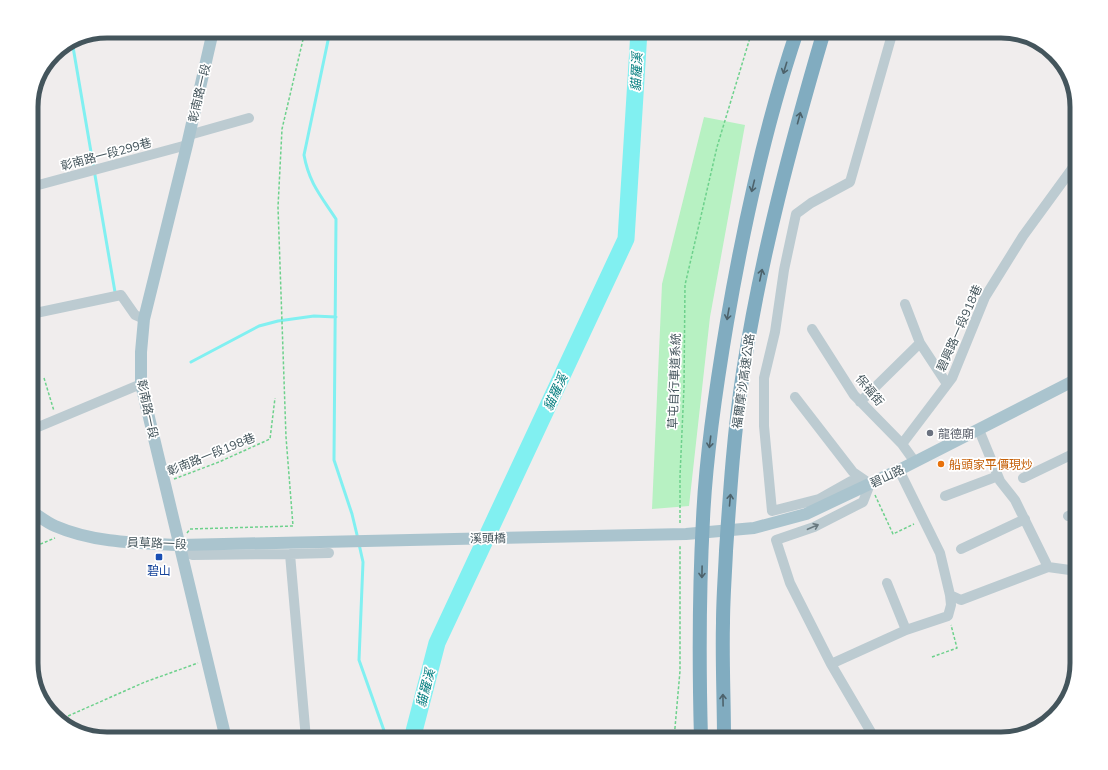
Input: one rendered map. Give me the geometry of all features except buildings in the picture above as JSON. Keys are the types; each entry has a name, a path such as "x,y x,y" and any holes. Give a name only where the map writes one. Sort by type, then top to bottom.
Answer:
{"highway":[{"name":"福爾摩沙高速公路","path":"701,732 699,673 703,518 719,368 738,257 762,148 795,38"},
{"name":"福爾摩沙高速公路","path":"724,732 723,622 728,523 735,436 752,318 789,155 822,38"}],"main road":[{"name":"彰南路一段","path":"211,38 144,319 141,352 141,384 180,545 205,660 224,732"},
{"name":"碧山路","path":"682,533 754,528 806,514 1070,386"},
{"name":"員草路一段","path":"38,515 53,525 80,535 114,542 180,545 290,541"},
{"name":"溪頭橋","path":"290,541 682,533"}],"lane":[{"path":"870,484 851,481 819,499 772,511 764,426 764,378 775,332 784,270 796,214 811,203 850,182 891,38"},
{"name":"彰南路一段299巷","path":"38,185 188,140 249,118"},
{"name":"碧興路一段918巷","path":"902,444 952,378 985,297 1023,236 1070,172"},
{"path":"38,313 121,295 135,315 144,319"},
{"path":"905,304 920,343 947,384"},
{"name":"保福街","path":"812,329 854,396 902,444 915,462"},
{"path":"860,402 920,343"},
{"path":"38,427 141,384"},
{"path":"795,398 853,472 870,484"},
{"path":"979,430 1000,481 1015,500 1048,567"},
{"path":"1023,478 1070,455"},
{"path":"831,664 906,630 948,616 951,605 950,595 940,553 899,470"},
{"path":"945,496 998,476"},
{"path":"870,484 863,502 814,527 776,540 790,583 831,664 871,732"},
{"path":"961,549 1025,519"},
{"path":"180,545 192,554 329,553"},
{"path":"290,554 305,732"},
{"path":"950,595 961,600 1048,567 1070,570"},
{"path":"887,583 906,630"}],"path":[{"path":"180,545 190,529 292,526 286,437 278,206 282,129 303,38"},
{"name":"草屯自行車道系統","path":"675,732 680,672 682,533 680,476 684,387 685,285 717,147 750,38"},
{"path":"44,378 57,420"},
{"name":"彰南路一段198巷","path":"165,482 219,462 270,439 275,398"},
{"path":"870,484 893,534 923,520"},
{"path":"38,545 70,531"},
{"path":"932,657 957,648 956,640 948,616"},
{"path":"65,717 145,682 205,660"}],"green space":[{"path":"704,117 745,125 710,317 689,506 652,509 662,284"}],"waterway":[{"path":"329,38 304,155 312,181 336,219 334,460 352,514 358,539"},
{"name":"貓羅溪","path":"414,732 437,643 626,239 639,38"},
{"path":"73,48 115,292"},
{"path":"191,362 259,326 278,321 314,316 336,317"},
{"path":"359,544 363,562 359,660 385,732"}],"place":[{"name":"龍德廟","path":"930,433"},
{"name":"船頭家平價現炒","path":"941,464"},
{"name":"碧山","path":"159,557"}]}
